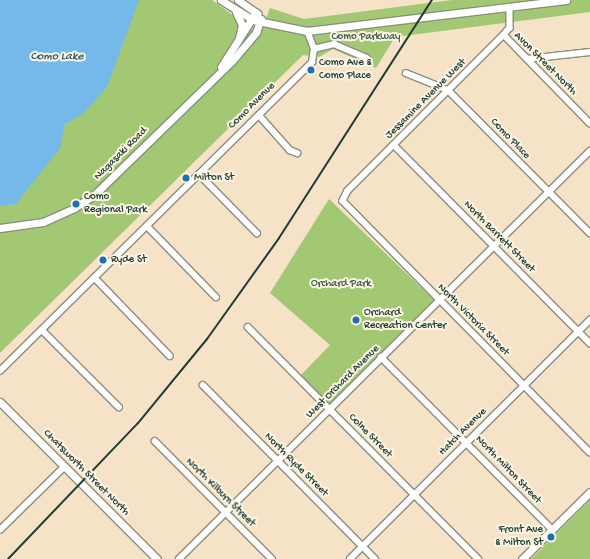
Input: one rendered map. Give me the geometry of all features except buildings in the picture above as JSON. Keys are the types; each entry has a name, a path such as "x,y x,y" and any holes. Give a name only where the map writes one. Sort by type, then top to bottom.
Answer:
{"street":[{"path":"221,0 253,20 261,19 307,31 510,7 538,2 566,0"},
{"path":"238,0 256,12 261,19"},
{"name":"Jessamine Avenue West","path":"343,201 348,191 504,36 510,28 510,7"},
{"path":"234,9 242,25 237,43"},
{"path":"217,73 253,20 256,12"},
{"path":"217,73 249,41 261,19"},
{"path":"307,31 314,49 334,44 367,58"},
{"name":"Avon Street North","path":"504,36 590,123"},
{"name":"Como Avenue","path":"0,371 312,62 314,49"},
{"path":"527,59 590,52"},
{"name":"Nagasaki Road","path":"0,228 43,222 85,202 217,73"},
{"name":"Como Place","path":"406,73 448,90 590,233"},
{"path":"259,115 290,150 297,153"},
{"name":"North Barrett Street","path":"394,145 590,343"},
{"name":"West Orchard Avenue","path":"179,559 590,151"},
{"path":"199,174 258,233"},
{"name":"North Victoria Street","path":"343,201 590,452"},
{"path":"147,226 216,296"},
{"path":"95,278 170,356"},
{"name":"Hatch Avenue","path":"350,559 590,320"},
{"name":"Colne Street","path":"248,327 478,559"},
{"path":"42,330 119,407"},
{"name":"North Milton Street","path":"381,357 467,442 552,530"},
{"name":"North Ryde Street","path":"203,385 375,559"},
{"name":"Chatsworth Street North","path":"0,402 157,559"},
{"name":"North Kilburn Street","path":"155,441 272,559"},
{"path":"0,530 64,467"},
{"path":"522,559 590,492"}],"green space":[{"name":"Como Regional Park","path":"0,0 212,0 260,35 270,8 304,19 452,0 590,0 590,12 395,37 376,68 333,49 319,57 303,55 0,353"},
{"name":"Orchard Park","path":"329,199 434,300 329,405 300,376 330,345 270,293"},
{"path":"590,500 590,559 531,559"}],"water":[{"name":"Como Lake","path":"0,0 139,0 107,87 83,114 65,124 60,148 16,204 0,206"}],"railway":[{"path":"8,559 138,423 207,339 279,238 432,0"}],"place":[{"name":"Como Ave & Como Place","path":"311,70"},
{"name":"Milton St","path":"186,178"},
{"name":"Como Regional Park","path":"76,204"},
{"name":"Ryde St","path":"103,260"},
{"name":"Orchard Recreation Center","path":"356,320"},
{"name":"Front Ave & Milton St","path":"551,537"}],"park label":[{"name":"Como Parkway","path":"366,37"}]}
